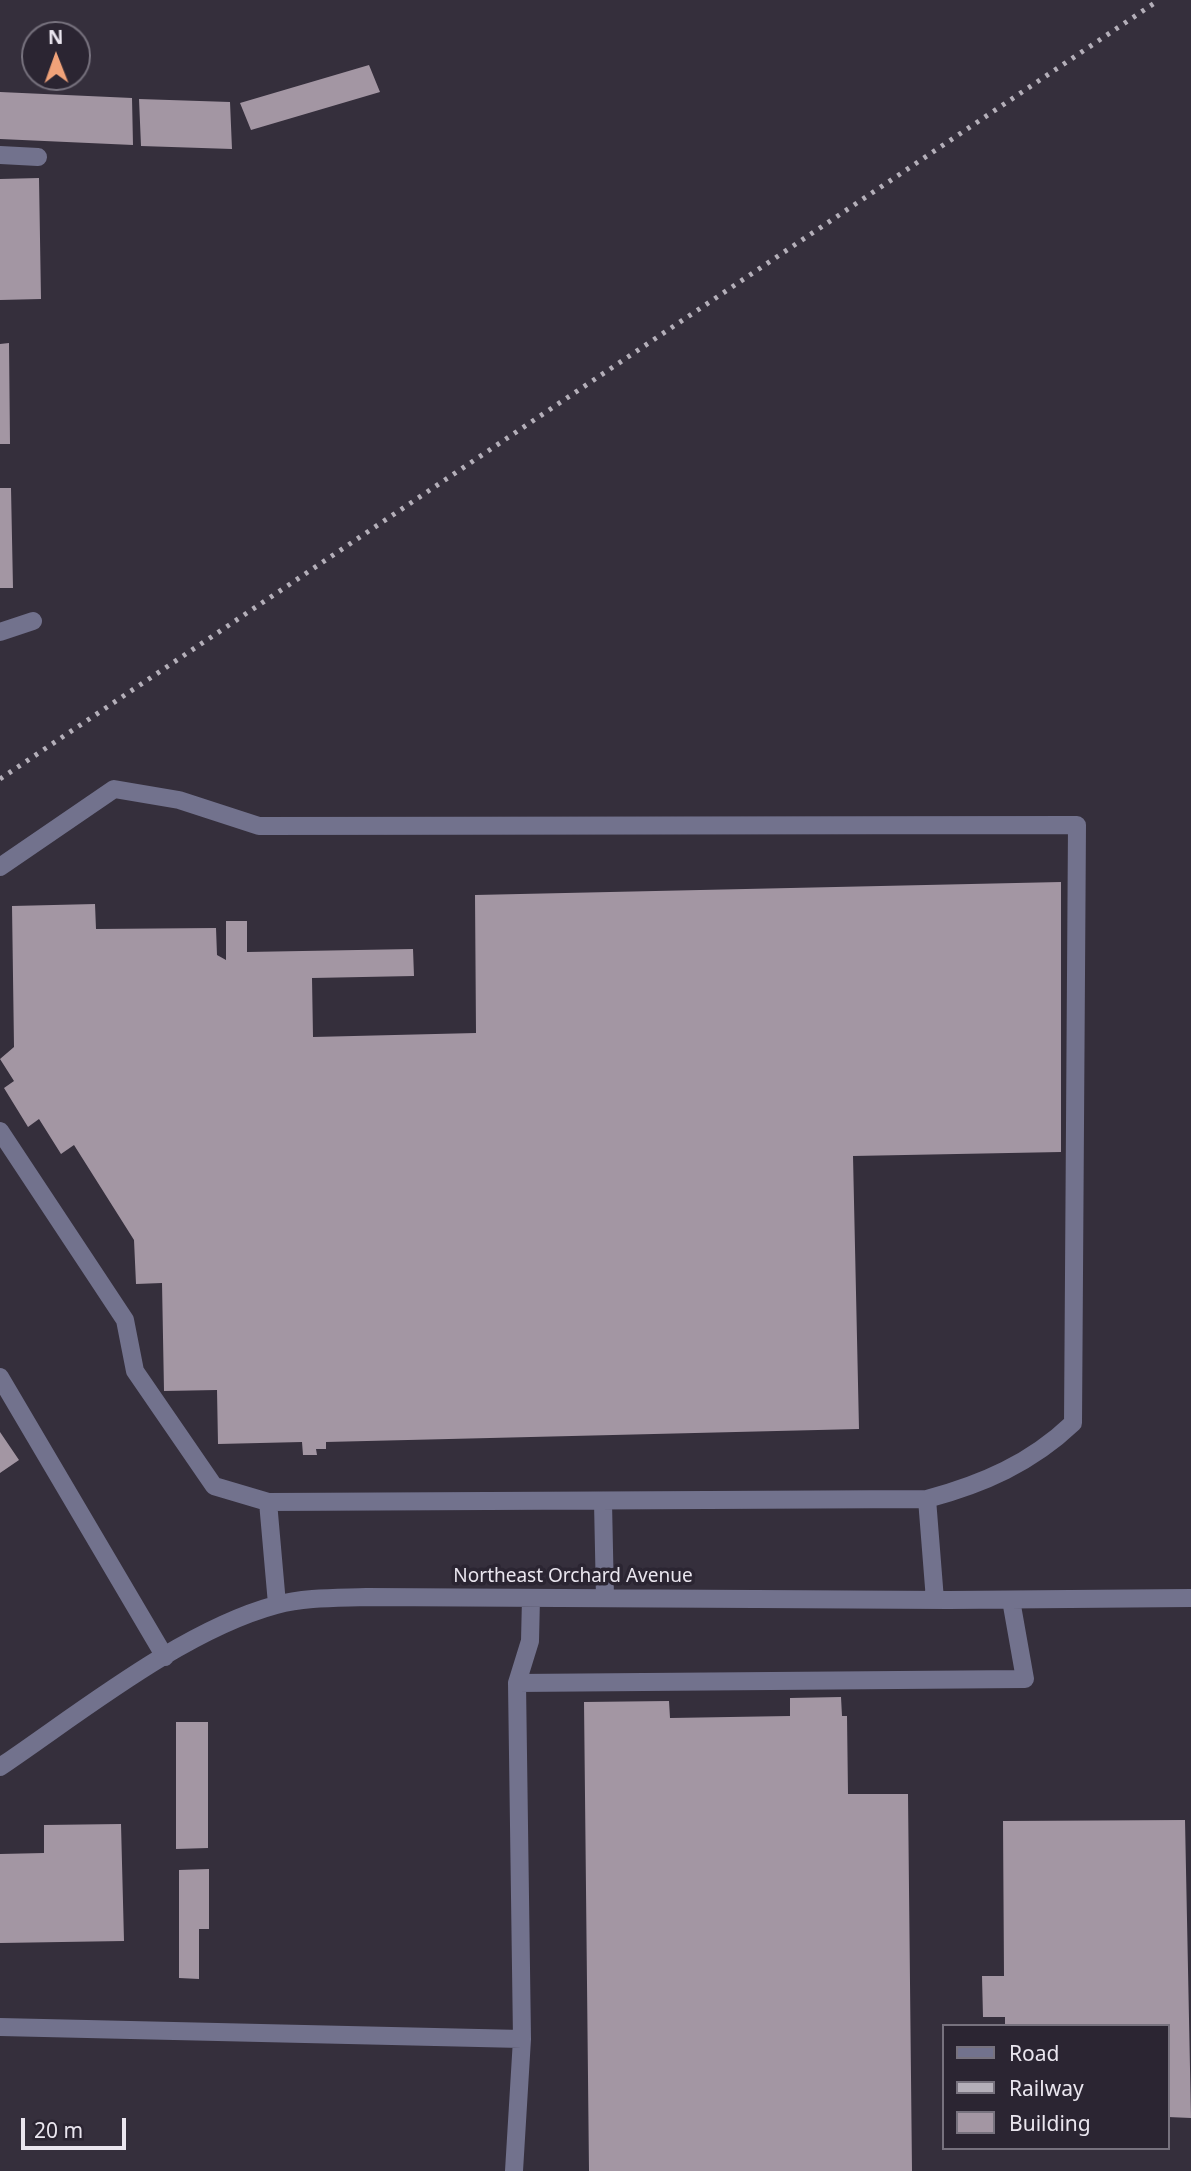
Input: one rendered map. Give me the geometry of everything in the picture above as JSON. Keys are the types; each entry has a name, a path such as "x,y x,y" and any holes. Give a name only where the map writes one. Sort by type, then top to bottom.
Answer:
{"street":[{"path":"0,155 38,157"},
{"path":"0,632 33,621"},
{"path":"0,867 114,789 178,800 259,826 1077,825 1073,1423 1048,1447 1009,1470 968,1488 927,1499 268,1502 214,1486 135,1371 125,1320 0,1131"},
{"path":"0,1377 165,1657"},
{"path":"927,1499 935,1600"},
{"path":"268,1502 277,1604"},
{"path":"603,1502 605,1598"},
{"name":"Northeast Orchard Avenue","path":"0,1767 197,1637 277,1604 366,1597 935,1600 1191,1598"},
{"path":"514,2171 523,2039 517,1683 530,1641 531,1598"},
{"path":"517,1683 1025,1679 1011,1600"},
{"path":"0,2027 523,2039"}],"building":[{"path":"369,65 380,92 251,130 240,103"},
{"path":"0,92 132,98 133,145 0,139"},
{"path":"139,99 230,102 232,149 141,146"},
{"path":"39,178 41,299 0,300 0,179"},
{"path":"9,343 10,444 0,444 0,344"},
{"path":"0,488 11,488 13,588 0,588"},
{"path":"1061,882 1061,1152 853,1156 859,1429 326,1442 326,1449 316,1449 317,1455 303,1455 302,1442 218,1444 217,1390 164,1391 162,1283 136,1284 134,1240 74,1145 61,1154 39,1119 28,1127 4,1088 14,1081 0,1059 14,1047 12,906 95,904 96,929 216,928 217,955 226,960 226,921 247,921 247,952 413,949 414,976 312,978 313,1037 476,1033 475,895"},
{"path":"0,1432 19,1460 0,1473"},
{"path":"841,1697 842,1716 847,1716 848,1794 908,1794 912,2171 589,2171 584,1702 669,1701 670,1718 790,1716 790,1698"},
{"path":"176,1722 208,1722 208,1848 176,1849"},
{"path":"1185,1820 1191,2118 1170,2117 1170,2024 1005,2024 1005,2017 983,2017 982,1976 1004,1976 1003,1821"},
{"path":"121,1824 124,1941 0,1943 0,1854 44,1853 44,1825"},
{"path":"209,1869 209,1929 199,1929 199,1979 179,1978 179,1870"}],"railway":[{"path":"0,779 1159,0"}]}
